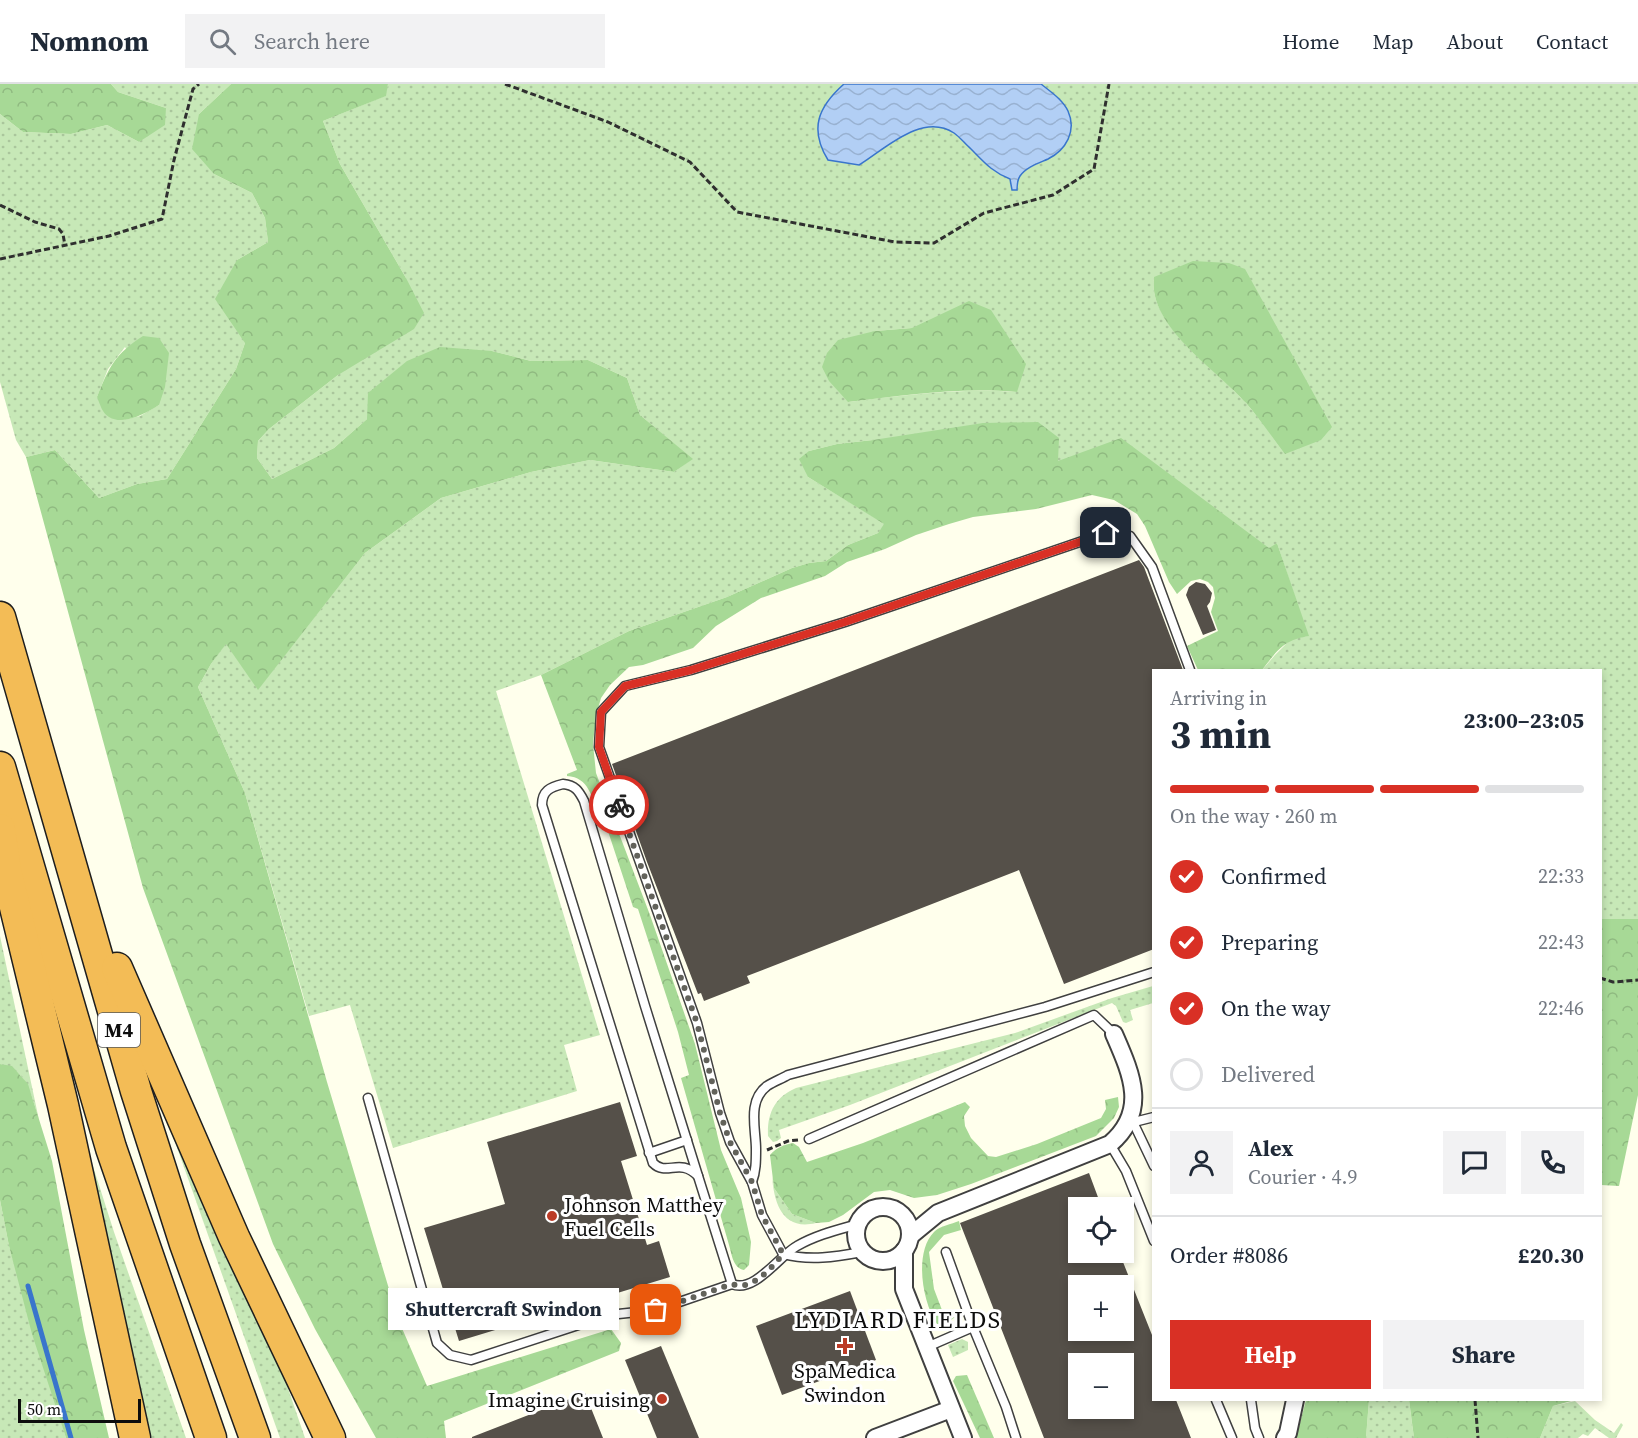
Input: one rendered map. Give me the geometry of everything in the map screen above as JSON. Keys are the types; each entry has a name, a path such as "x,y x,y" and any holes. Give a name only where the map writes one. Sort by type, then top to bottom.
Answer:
{"highway":[{"name":"M4","path":"0,617 136,1091 185,1244 255,1438"},
{"name":"M4","path":"0,767 111,1148 211,1438"},
{"path":"0,829 6,870 66,1116 135,1438"},
{"name":"M4","path":"63,841 197,1155 330,1438"}],"street":[{"path":"938,1213 899,1212 887,1207 874,1208 863,1215 855,1235 862,1252 869,1258 887,1262 896,1258 938,1213 1110,1144 1130,1123 1134,1106 1134,1088 1114,1034"},
{"path":"899,1212 909,1227 904,1289"},
{"path":"878,1261 904,1289 963,1438"},
{"path":"1285,1438 1294,1401"},
{"path":"875,1438 951,1408"}],"lane":[{"path":"783,1254 762,1215 752,1182 730,1142 720,1113 697,1023 599,747 601,712 625,686 691,670 845,622 1106,533 1130,536 1152,567 1190,669"},
{"path":"698,1176 692,1170 684,1167 674,1166 663,1170 652,1163 542,805 544,793 554,786 563,784 574,787 584,801 732,1284"},
{"path":"752,1182 756,1170 754,1120 756,1103 765,1087 788,1075 1045,1007 1152,973"},
{"path":"808,1139 1094,1015 1114,1034"},
{"path":"368,1098 437,1343 450,1355 471,1360 609,1315 656,1310 732,1284 742,1286 767,1272 783,1254 817,1236 858,1224"},
{"path":"1152,1118 1130,1123 1152,1162"},
{"path":"649,1153 687,1140"},
{"path":"1110,1144 1126,1171 1152,1236"},
{"path":"783,1254 810,1259 862,1252"},
{"path":"946,1252 1016,1438"},
{"path":"927,1347 973,1327"},
{"path":"1216,1401 1232,1438"},
{"path":"1251,1401 1254,1428 1259,1438"}],"path":[{"path":"0,259 109,236 162,219 174,160 193,89 199,84"},
{"path":"505,84 608,122 690,162 737,212 895,242 934,243 984,213 1053,195 1094,169 1109,84"},
{"path":"0,205 35,222 59,229 63,234 65,246"},
{"path":"1602,979 1613,982 1638,980"},
{"path":"756,1154 789,1141 808,1139"},
{"path":"1475,1401 1478,1438"}],"green space":[{"path":"0,84 111,84 118,92 166,108 165,125 139,142 107,125 71,134 23,132 0,114"},
{"path":"111,84 231,84 199,114 214,174 252,193 265,218 268,242 237,260 245,343 236,369 167,479 137,484 99,498 55,450 26,457 16,440 0,382 0,114 23,132 71,134 107,125 139,142 166,108 118,92","holes":["125,347 159,405 140,416 124,420 97,397 108,369"]},
{"path":"231,84 388,84 386,96 323,121 340,164 424,313 414,329 338,375 269,429 258,441 257,458 272,479 334,448 367,419 368,393 407,361 440,347 492,351 531,361 588,360 627,378 640,415 693,459 674,472 590,460 531,472 441,498 365,553 258,690 226,644 198,687 245,793 327,1082 398,1319 427,1386 611,1329 621,1343 619,1351 444,1421 446,1438 376,1438 315,1329 273,1244 143,888 26,457 55,450 99,498 137,484 167,479 236,369 245,343 215,299 237,260 268,242 265,218 252,193 214,174 192,149 199,114"},
{"path":"388,84 844,84 839,88 828,160 859,165 904,135 929,127 942,128 954,133 993,170 1011,179 1012,189 1016,190 1019,177 1024,171 1058,153 1057,97 1041,84 1638,84 1638,919 1602,919 1602,669 1263,669 1291,639 1308,636 1277,543 1270,549 1057,461 873,440 837,444 809,451 808,477 885,524 878,533 848,545 826,561 792,568 727,597 629,631 541,675 496,691 600,1035 564,1045 577,1091 393,1148 350,1005 309,1016 245,793 198,687 226,643 258,689 365,553 441,498 531,472 590,460 674,472 692,459 640,415 627,378 588,360 531,361 492,351 367,419 334,448 272,479 257,458 258,441 269,429 338,375 406,278 340,164 323,121 385,96","holes":["1154,277 1263,424 1246,403 1186,346 1172,329 1161,312 1155,295","912,328 1017,392 954,392 849,402 875,331"]},
{"path":"1193,261 1229,263 1245,269 1332,427 1321,440 1285,454 1246,403 1172,330 1161,313 1155,295 1154,277"},
{"path":"969,301 991,310 1026,364 1017,392 954,391 848,402 829,381 822,367 827,353 838,340 875,331 912,328"},
{"path":"143,336 159,338 169,353 165,387 159,405 148,412 128,419 109,417 97,397 105,377 119,355"},
{"path":"1038,422 1059,438 1058,461 1121,438 1269,548 1277,543 1309,636 1287,644 1263,669 1198,669 1187,646 1218,631 1211,612 1215,598 1213,587 1200,579 1191,581 1177,594 1137,514 1114,500 1092,495 1036,509 973,517 916,535 847,562 825,576 761,598 716,626 693,648 643,665 629,667 610,685 601,698 596,716 593,744 596,773 650,915 695,1044 721,1150 741,1198 751,1242 749,1265 744,1270 740,1269 732,1257 681,1078 689,1075 678,1032 638,909 633,907 603,816 599,816 585,784 574,777 567,776 577,770 541,675 629,631 727,597 792,568 826,561 848,545 878,533 884,524 808,477 799,459 809,451 837,444 983,423"},
{"path":"1602,919 1638,919 1638,1095 1619,1186 1602,1185"},
{"path":"0,936 39,1120 27,1085 16,1072 0,1064"},
{"path":"1152,986 1152,1003 1130,1010 1133,1020 1126,1023 1123,1022 1116,1006 1112,1003 850,1105 779,1130 781,1138 777,1141 773,1142 768,1136 769,1120 774,1107 783,1096 796,1088 1015,1033 1112,998"},
{"path":"0,1064 12,1066 28,1084 52,1161 84,1330 109,1438 66,1438 32,1334 9,1246 0,1200"},
{"path":"1118,1097 1119,1107 1114,1118 1096,1136 937,1195 914,1198 890,1190 874,1192 843,1215 829,1222 816,1223 792,1214 774,1188 770,1155 778,1148 793,1143 799,1147 807,1162 863,1143 965,1102 970,1107 964,1116 965,1126 971,1138 988,1156 996,1157 1037,1144 1101,1118 1106,1109 1105,1100"},
{"path":"77,1116 114,1232 186,1438 142,1438"},
{"path":"174,1139 179,1139 280,1365 305,1438 280,1438"},
{"path":"772,1176 774,1188 792,1214 816,1223 795,1223 782,1213 775,1196"},
{"path":"0,1200 9,1246 66,1438 0,1438"},
{"path":"959,1221 961,1230 944,1235 929,1252 934,1289 945,1318 955,1317 946,1324 937,1324 927,1303 924,1290 922,1264 924,1252 936,1230"},
{"path":"962,1339 968,1342 968,1350 953,1357 948,1345"},
{"path":"967,1375 994,1438 980,1438 953,1381 956,1376"},
{"path":"1306,1401 1369,1401 1366,1438 1296,1438"},
{"path":"1369,1401 1409,1401 1414,1438 1366,1438"},
{"path":"1409,1401 1571,1401 1553,1406 1540,1438 1414,1438"},
{"path":"1575,1401 1595,1420 1614,1433 1621,1423 1623,1425 1616,1438 1609,1438 1595,1428 1588,1436 1583,1434 1578,1438 1540,1438 1553,1406"}],"water":[{"path":"844,84 1041,84 1066,107 1070,118 1070,133 1060,151 1023,173 1017,190 1012,190 1010,179 989,166 954,133 942,128 929,127 904,135 859,165 828,160 819,138 819,119 828,101"}],"building":[{"path":"1139,560 1144,567 1183,669 1152,669 1152,950 1064,984 1019,870 747,976 750,983 704,1001 701,993 698,994 612,764"},
{"path":"1196,582 1205,584 1212,593 1207,606 1216,630 1203,635 1186,595 1189,587"},
{"name":"Johnson Matthey Fuel Cells","path":"620,1102 637,1156 621,1161 647,1245 659,1241 670,1277 459,1341 424,1228 505,1204 487,1142"},
{"path":"1089,1173 1098,1197 1068,1197 1068,1263 1123,1263 1128,1275 1068,1275 1068,1341 1134,1341 1134,1290 1152,1335 1152,1401 1176,1401 1191,1438 1044,1438 960,1223"},
{"path":"850,1291 876,1360 782,1395 756,1326"},
{"name":"Imagine Cruising","path":"661,1346 699,1438 657,1438 625,1360"},
{"path":"585,1393 603,1438 472,1438 472,1437"}],"waterway":[{"path":"28,1286 71,1438"}],"way so far":[{"path":"619,805 697,1023 720,1113 730,1142 752,1182 762,1215 783,1254 767,1272 747,1284 737,1286 732,1284 656,1310"}],"place":[{"name":"Johnson Matthey Fuel Cells","path":"552,1216"},
{"name":"Shuttercraft Swindon","path":"656,1310"},
{"name":"SpaMedica Swindon","path":"845,1346"},
{"name":"Imagine Cruising","path":"662,1399"}],"district":[{"name":"LYDIARD FIELDS","path":"898,1319"}],"route":[{"path":"619,805 599,747 601,712 625,686 691,670 845,622 1106,533"}]}
